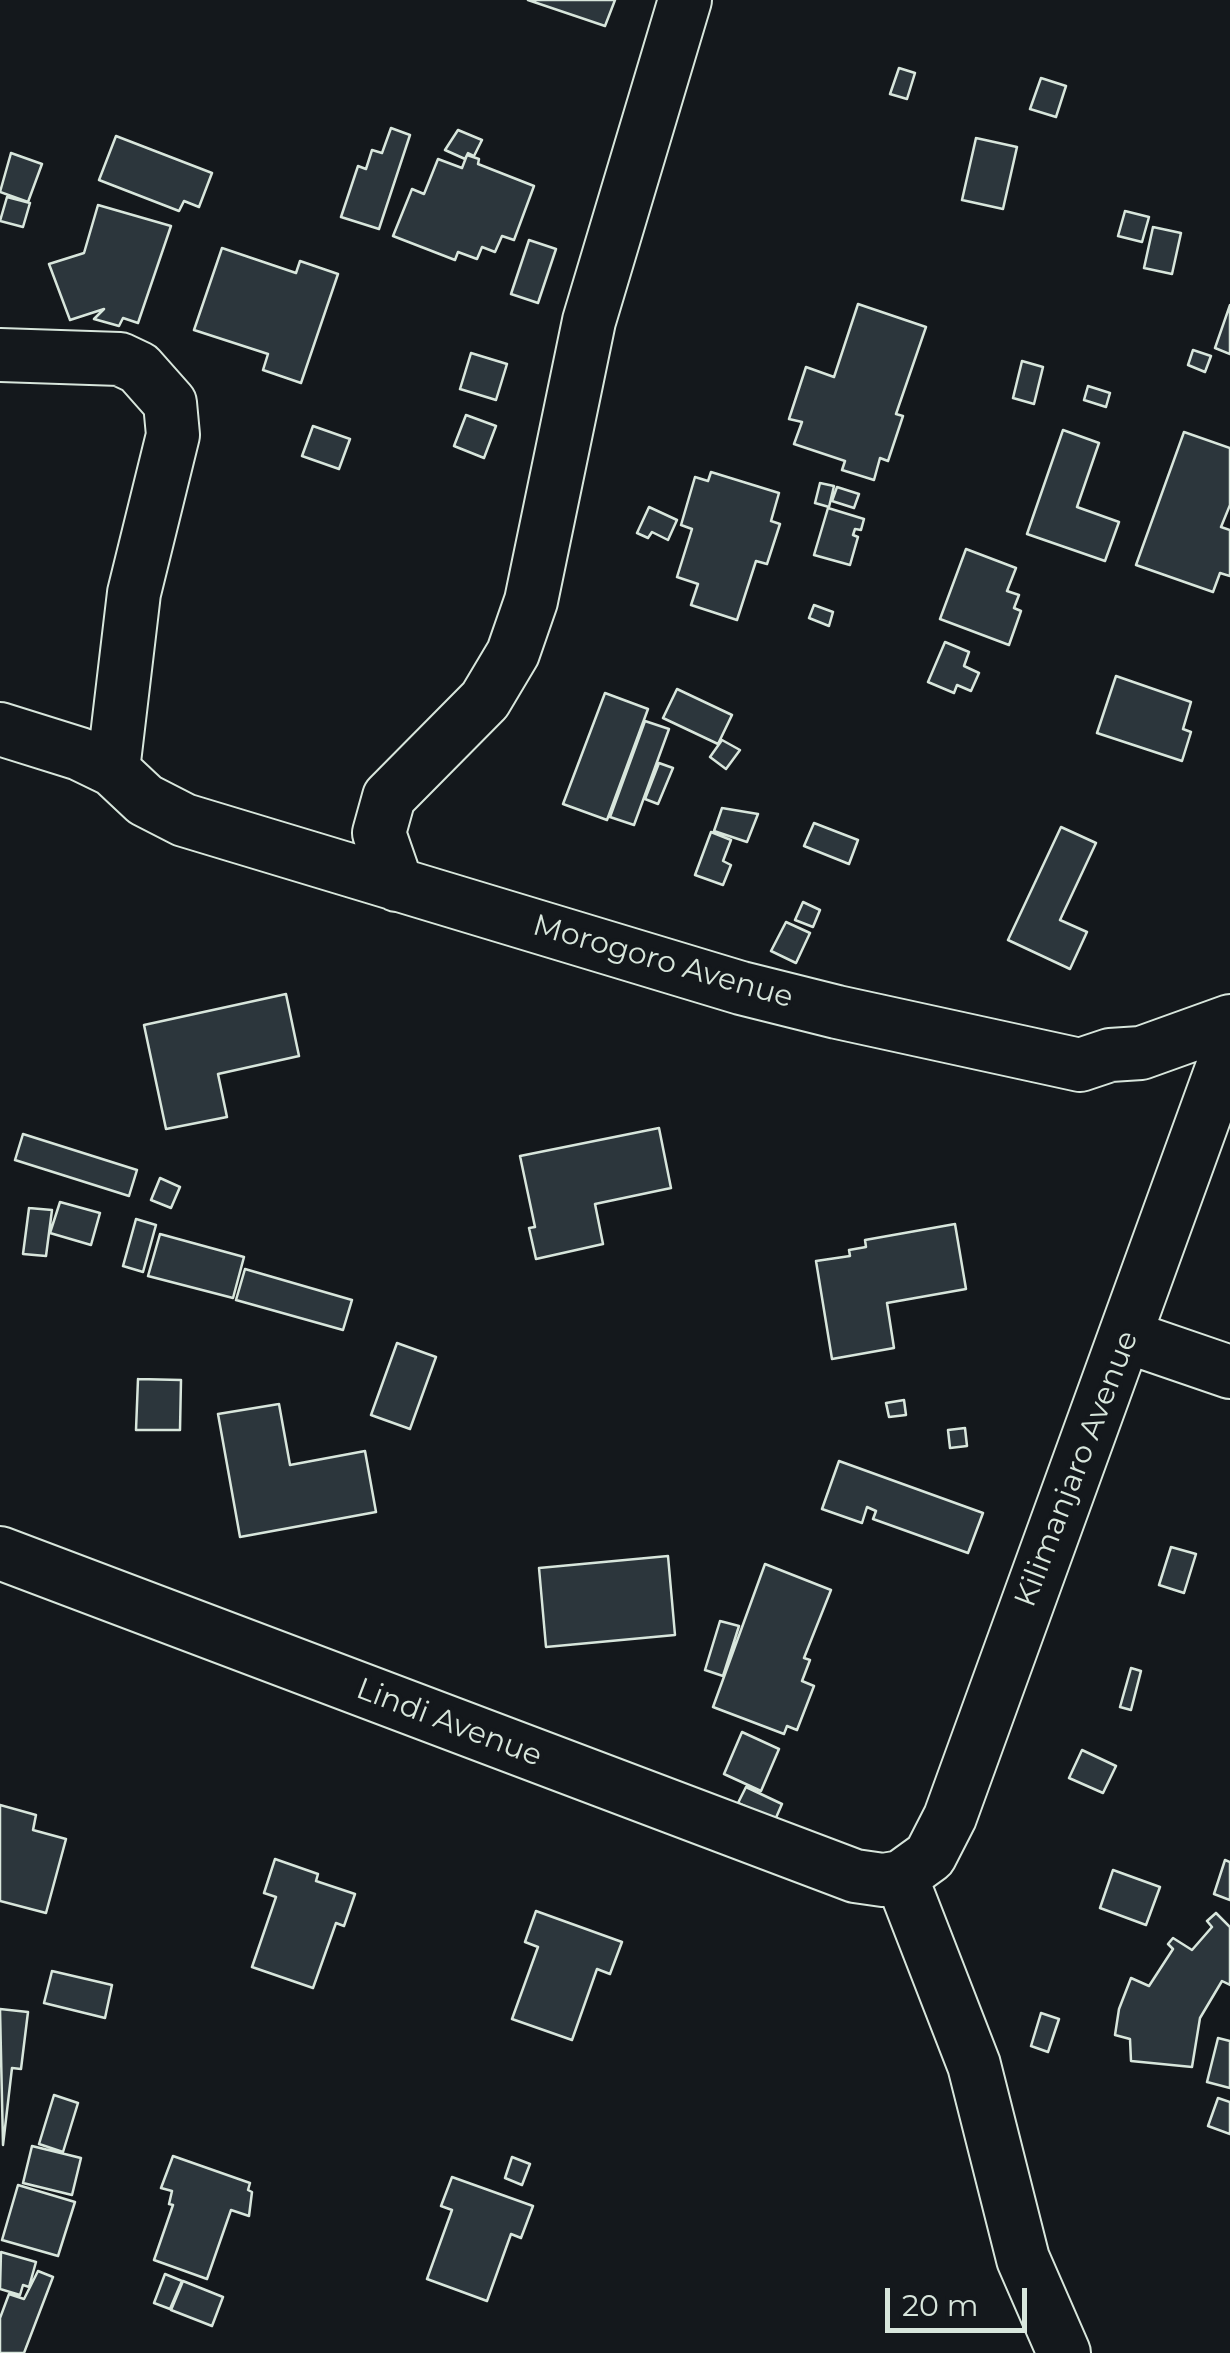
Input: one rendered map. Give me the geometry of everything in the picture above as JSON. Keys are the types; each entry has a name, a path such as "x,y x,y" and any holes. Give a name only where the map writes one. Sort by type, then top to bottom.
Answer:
{"street":[{"path":"396,885 378,832 388,797 486,700 513,652 531,602 589,321 685,0"},
{"path":"0,355 120,359 139,368 170,403 173,436 134,593 112,770"},
{"name":"Morogoro Avenue","path":"0,728 80,754 112,770 145,800 184,820 741,988 1080,1064 1110,1055 1141,1052 1230,1021"},
{"name":"Kilimanjaro Avenue","path":"901,1877 930,1856 950,1817 1042,1557 1128,1337 1230,1046"},
{"path":"1128,1337 1230,1372"},
{"name":"Lindi Avenue","path":"0,1554 855,1876 901,1877"},
{"path":"901,1877 974,2066 1023,2259 1064,2353"}],"building":[{"path":"528,0 615,0 605,26"},
{"path":"899,68 915,73 907,99 890,94"},
{"path":"1041,78 1066,86 1056,117 1030,109"},
{"path":"391,128 410,135 379,229 341,217 358,166 366,169 372,150 382,153"},
{"path":"458,130 482,140 474,156 468,153 465,159 445,150"},
{"path":"116,136 212,173 199,207 184,201 179,211 99,180"},
{"path":"976,138 1017,147 1003,209 962,200"},
{"path":"11,153 42,164 28,202 0,192"},
{"path":"467,155 479,159 478,164 534,186 514,240 502,236 495,252 482,247 477,259 458,252 455,260 393,236 412,189 424,194 438,159 462,168"},
{"path":"7,197 30,203 23,227 0,221"},
{"path":"98,205 171,226 138,323 123,318 119,326 94,319 104,309 70,320 49,264 84,253"},
{"path":"1125,211 1149,217 1142,242 1118,236"},
{"path":"1153,227 1181,233 1172,274 1144,268"},
{"path":"529,240 556,249 538,303 511,294"},
{"path":"222,248 296,273 300,261 338,274 301,383 263,370 268,354 194,330"},
{"path":"858,304 926,327 896,414 903,416 888,461 880,458 874,480 842,470 845,461 794,444 802,422 789,419 806,367 834,377"},
{"path":"1230,305 1230,354 1215,348"},
{"path":"1193,350 1211,356 1205,372 1188,365"},
{"path":"471,353 507,364 496,400 460,389"},
{"path":"1022,361 1043,367 1034,404 1013,398"},
{"path":"1088,386 1110,393 1106,407 1084,400"},
{"path":"466,415 496,426 484,458 454,446"},
{"path":"313,426 350,439 339,469 302,456"},
{"path":"1063,430 1099,443 1077,507 1119,522 1105,561 1027,534"},
{"path":"1184,432 1230,448 1230,505 1221,527 1230,530 1230,576 1220,573 1213,592 1136,565"},
{"path":"711,472 779,493 771,521 780,524 767,564 756,561 737,620 691,605 698,584 677,577 692,529 681,525 695,477 708,481"},
{"path":"820,483 834,486 829,507 815,503"},
{"path":"837,487 859,494 854,508 832,501"},
{"path":"649,507 677,520 668,540 652,532 648,538 637,533"},
{"path":"828,508 864,519 861,530 855,529 853,535 858,537 850,565 814,555"},
{"path":"966,549 1016,568 1007,591 1019,595 1014,608 1021,611 1009,645 940,619"},
{"path":"814,605 833,612 829,626 809,618"},
{"path":"945,642 969,652 964,666 979,673 971,691 957,685 954,693 928,682"},
{"path":"1116,676 1191,702 1183,729 1191,732 1182,761 1097,733"},
{"path":"677,689 732,715 718,744 663,718"},
{"path":"605,693 648,709 607,820 563,804"},
{"path":"645,721 669,729 634,825 610,817"},
{"path":"722,740 740,750 726,769 710,757"},
{"path":"659,763 673,768 658,804 645,799"},
{"path":"722,808 758,814 747,842 714,831"},
{"path":"814,823 858,840 849,864 804,846"},
{"path":"1061,827 1096,843 1060,920 1087,932 1070,969 1008,940"},
{"path":"711,832 731,840 723,861 731,865 723,885 695,875"},
{"path":"803,902 820,910 813,927 795,920"},
{"path":"786,922 810,933 796,963 771,951"},
{"path":"286,994 299,1056 218,1074 227,1117 166,1129 144,1025"},
{"path":"659,1128 671,1188 595,1204 603,1244 536,1259 529,1228 535,1227 520,1156"},
{"path":"23,1134 137,1170 129,1196 15,1160"},
{"path":"160,1178 180,1187 171,1208 151,1200"},
{"path":"60,1202 100,1213 91,1245 50,1233"},
{"path":"29,1208 52,1210 46,1256 23,1254"},
{"path":"136,1219 156,1225 143,1272 123,1266"},
{"path":"955,1224 966,1289 887,1303 894,1348 832,1359 816,1261 850,1256 849,1250 866,1247 865,1240"},
{"path":"160,1234 244,1257 233,1298 148,1276"},
{"path":"245,1269 352,1300 343,1330 236,1300"},
{"path":"397,1343 436,1357 410,1429 371,1415"},
{"path":"138,1379 181,1380 180,1430 136,1430"},
{"path":"904,1400 906,1415 889,1417 886,1403"},
{"path":"279,1404 290,1465 365,1451 376,1512 240,1537 218,1414"},
{"path":"965,1428 967,1446 950,1448 948,1430"},
{"path":"839,1461 983,1513 968,1553 873,1519 876,1511 867,1507 862,1523 822,1509"},
{"path":"1171,1547 1196,1554 1184,1593 1159,1585"},
{"path":"668,1556 675,1635 546,1647 539,1568"},
{"path":"765,1564 831,1590 804,1658 810,1660 802,1681 814,1686 797,1730 787,1726 784,1734 713,1707"},
{"path":"720,1621 739,1626 723,1676 705,1670"},
{"path":"1131,1668 1141,1671 1131,1710 1120,1707"},
{"path":"742,1732 779,1749 761,1791 724,1774"},
{"path":"1082,1750 1116,1766 1103,1793 1069,1778"},
{"path":"746,1787 782,1804 775,1820 738,1803"},
{"path":"0,1805 36,1815 33,1830 66,1839 46,1913 0,1901"},
{"path":"275,1859 318,1874 316,1881 355,1894 344,1926 336,1923 313,1988 252,1967 276,1897 264,1893"},
{"path":"1225,1860 1230,1862 1230,1900 1214,1894"},
{"path":"1113,1870 1160,1887 1146,1925 1100,1908"},
{"path":"536,1911 622,1942 610,1974 597,1969 572,2040 512,2019 538,1947 525,1942"},
{"path":"1216,1913 1230,1927 1230,1985 1222,1981 1200,2018 1192,2067 1131,2061 1130,2039 1115,2035 1119,2009 1131,1978 1149,1986 1173,1949 1168,1944 1173,1938 1192,1950 1212,1927 1207,1921"},
{"path":"52,1971 112,1985 105,2018 44,2003"},
{"path":"0,2009 28,2012 21,2069 12,2068 3,2145"},
{"path":"1041,2013 1059,2019 1048,2052 1031,2046"},
{"path":"1218,2038 1230,2041 1230,2088 1207,2082"},
{"path":"54,2095 78,2103 63,2152 39,2144"},
{"path":"1218,2098 1230,2102 1230,2134 1208,2126"},
{"path":"32,2146 81,2158 72,2195 23,2183"},
{"path":"173,2156 250,2183 249,2216 231,2210 207,2279 154,2260 173,2205 169,2204 172,2191 161,2188"},
{"path":"512,2157 530,2164 522,2185 505,2178"},
{"path":"452,2177 533,2206 521,2238 511,2234 487,2301 427,2279 452,2210 441,2206"},
{"path":"18,2185 75,2202 58,2256 2,2240"},
{"path":"1,2252 36,2262 29,2287 23,2285 20,2295 0,2289"},
{"path":"38,2271 53,2277 24,2353 0,2353 0,2318 9,2294 24,2299"},
{"path":"165,2274 182,2281 170,2309 154,2303"},
{"path":"183,2281 223,2297 212,2326 171,2310"}]}
